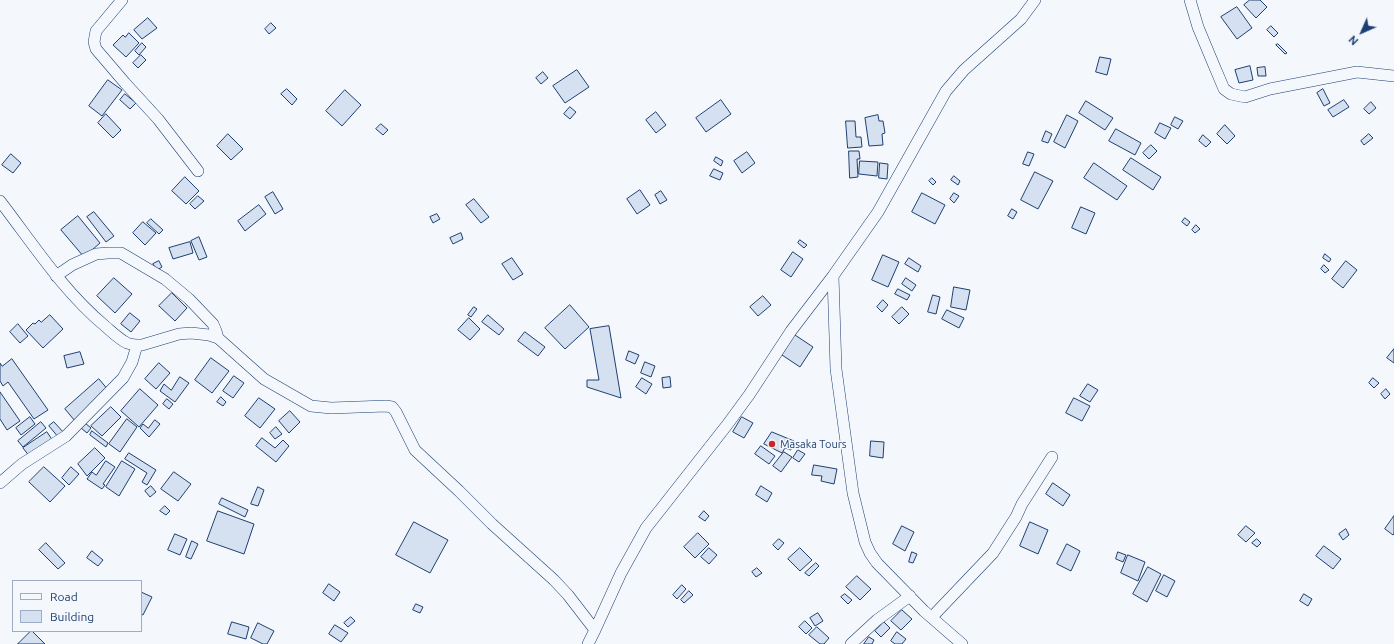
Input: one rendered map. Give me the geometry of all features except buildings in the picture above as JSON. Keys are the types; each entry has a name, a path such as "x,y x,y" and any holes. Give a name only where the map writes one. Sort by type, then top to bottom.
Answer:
{"street":[{"path":"122,0 96,31 94,42 96,49 158,119 198,171"},
{"path":"588,644 620,573 646,528 727,425 749,395 791,331 833,276 878,212 946,91 964,70 1021,19 1035,0"},
{"path":"1190,0 1198,28 1224,89 1231,94 1245,97 1270,89 1358,72 1394,76"},
{"path":"0,201 56,276 94,316 127,343 137,345 179,334 202,333 218,338 264,379 311,406 331,408 392,407 415,450 492,524 554,580 568,595 595,630"},
{"path":"56,276 72,265 96,254 121,253 165,279 189,299 213,324 218,338"},
{"path":"833,276 836,369 854,493 865,542 877,563 962,644"},
{"path":"0,483 22,464 66,436 71,431 123,378 132,362 137,345"},
{"path":"932,617 993,553 1052,457"},
{"path":"851,644 877,620 910,596"}],"place":[{"name":"Masaka Tours","path":"772,444"}]}
